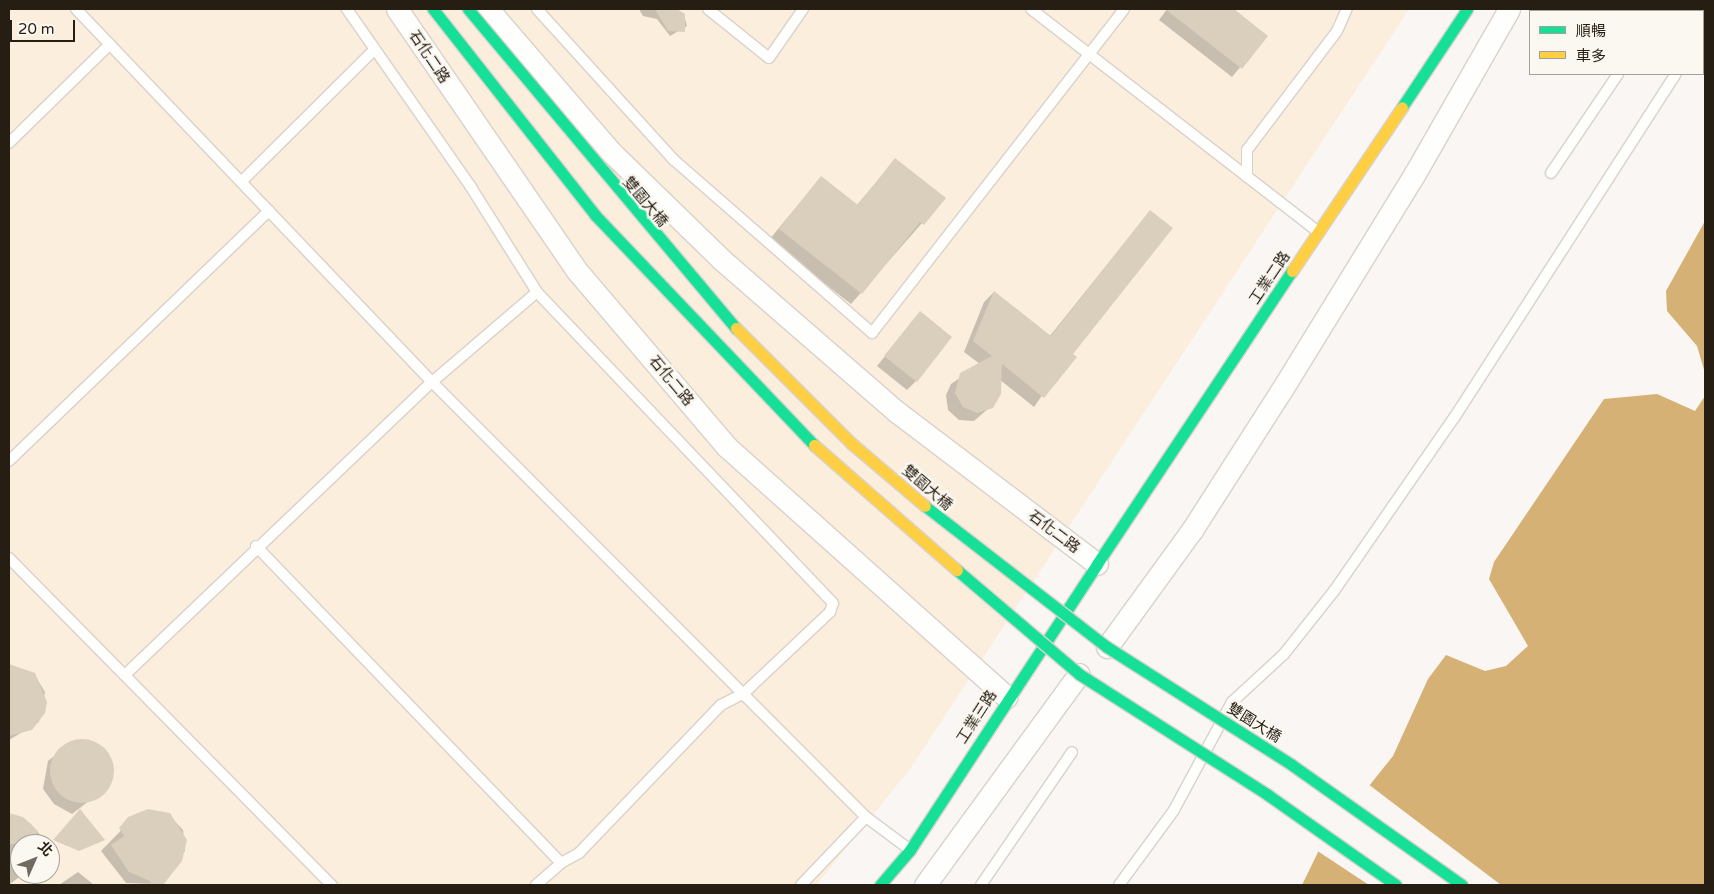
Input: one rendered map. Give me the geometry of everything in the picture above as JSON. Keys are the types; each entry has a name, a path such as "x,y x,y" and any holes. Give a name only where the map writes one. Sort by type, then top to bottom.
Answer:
{"main road":[{"path":"433,9 595,215 719,350 830,462 1079,674 1268,795 1396,885"},
{"name":"雙園大橋","path":"468,9 707,298 851,443 976,550 1106,647 1292,765 1462,885"},
{"name":"工業二路","path":"1097,564 1467,9"},
{"name":"工業三路","path":"880,885 910,850 1007,697 1097,564"}],"street":[{"name":"石化二路","path":"397,9 578,272 727,448 1007,697"},
{"name":"石化二路","path":"488,9 610,151 722,260 898,412 1097,564"},
{"path":"1106,647 1192,530 1281,391 1414,175 1508,9"},
{"path":"925,885 1079,674"}],"lane":[{"path":"76,9 432,382 866,817 910,850"},
{"path":"347,9 373,50 471,187 537,292 833,603 830,612 743,694 721,705 579,853 561,863 536,885"},
{"path":"537,9 674,160 872,333 1124,9"},
{"path":"708,9 769,58 803,9"},
{"path":"1031,9 1318,232"},
{"path":"1247,177 1247,150 1337,30 1347,9"},
{"path":"9,143 110,44"},
{"path":"240,182 373,50"},
{"path":"1551,173 1617,75"},
{"path":"1119,885 1174,810 1232,702 1284,654 1334,591 1448,426 1675,75"},
{"path":"9,461 269,211"},
{"path":"126,674 256,546 432,382 537,292"},
{"path":"256,546 561,863"},
{"path":"9,558 126,674 332,885"},
{"path":"981,885 1072,752"},
{"path":"801,885 866,817"}],"shaded area":[{"path":"9,9 1409,9 910,769 816,885 9,885"},
{"path":"1705,221 1705,373 1697,346 1667,311 1666,291"},
{"path":"1657,394 1695,411 1705,396 1705,885 1302,885 1321,846 1393,756 1428,679 1446,655 1485,671 1506,666 1528,646 1489,579 1494,562 1604,399"}],"pier":[{"path":"1368,784 1501,885 1369,885 1316,850"}],"building":[{"path":"655,9 677,9 685,14 685,32 668,31"},
{"path":"1165,9 1234,9 1268,36 1242,69"},
{"path":"895,158 946,198 924,225 920,222 862,294 779,229 821,176 858,205"},
{"path":"1150,210 1173,228 1073,354 1077,357 1044,398 1002,364 1001,394 993,408 977,413 963,407 955,393 960,373 992,356 973,341 994,291 1051,336"},
{"path":"920,311 952,337 917,382 884,356"},
{"path":"9,664 35,673 47,702 45,713 32,730 9,736"},
{"path":"82,739 94,742 105,748 111,759 114,771 111,783 105,794 94,800 82,803 70,800 59,794 53,783 50,771 53,759 59,748 70,742"},
{"path":"80,809 105,840 79,851 60,843 60,834 58,834"},
{"path":"148,809 170,813 187,840 182,861 163,885 151,885 150,881 129,872 111,845 124,836 119,828 128,817"},
{"path":"9,813 23,817 38,831 36,834 10,834 9,844"}],"traffic: fast":[{"path":"433,9 595,215 814,445"},
{"path":"468,9 736,328"},
{"path":"1402,107 1467,9"},
{"path":"1097,564 1292,271"},
{"path":"925,506 1107,647 1292,765 1462,885"},
{"path":"880,885 910,850 1097,564"},
{"path":"957,570 1079,674 1268,795 1396,885"}],"traffic: slow":[{"path":"1292,271 1402,107"},
{"path":"736,328 851,443 925,506"},
{"path":"814,445 957,570"}]}
